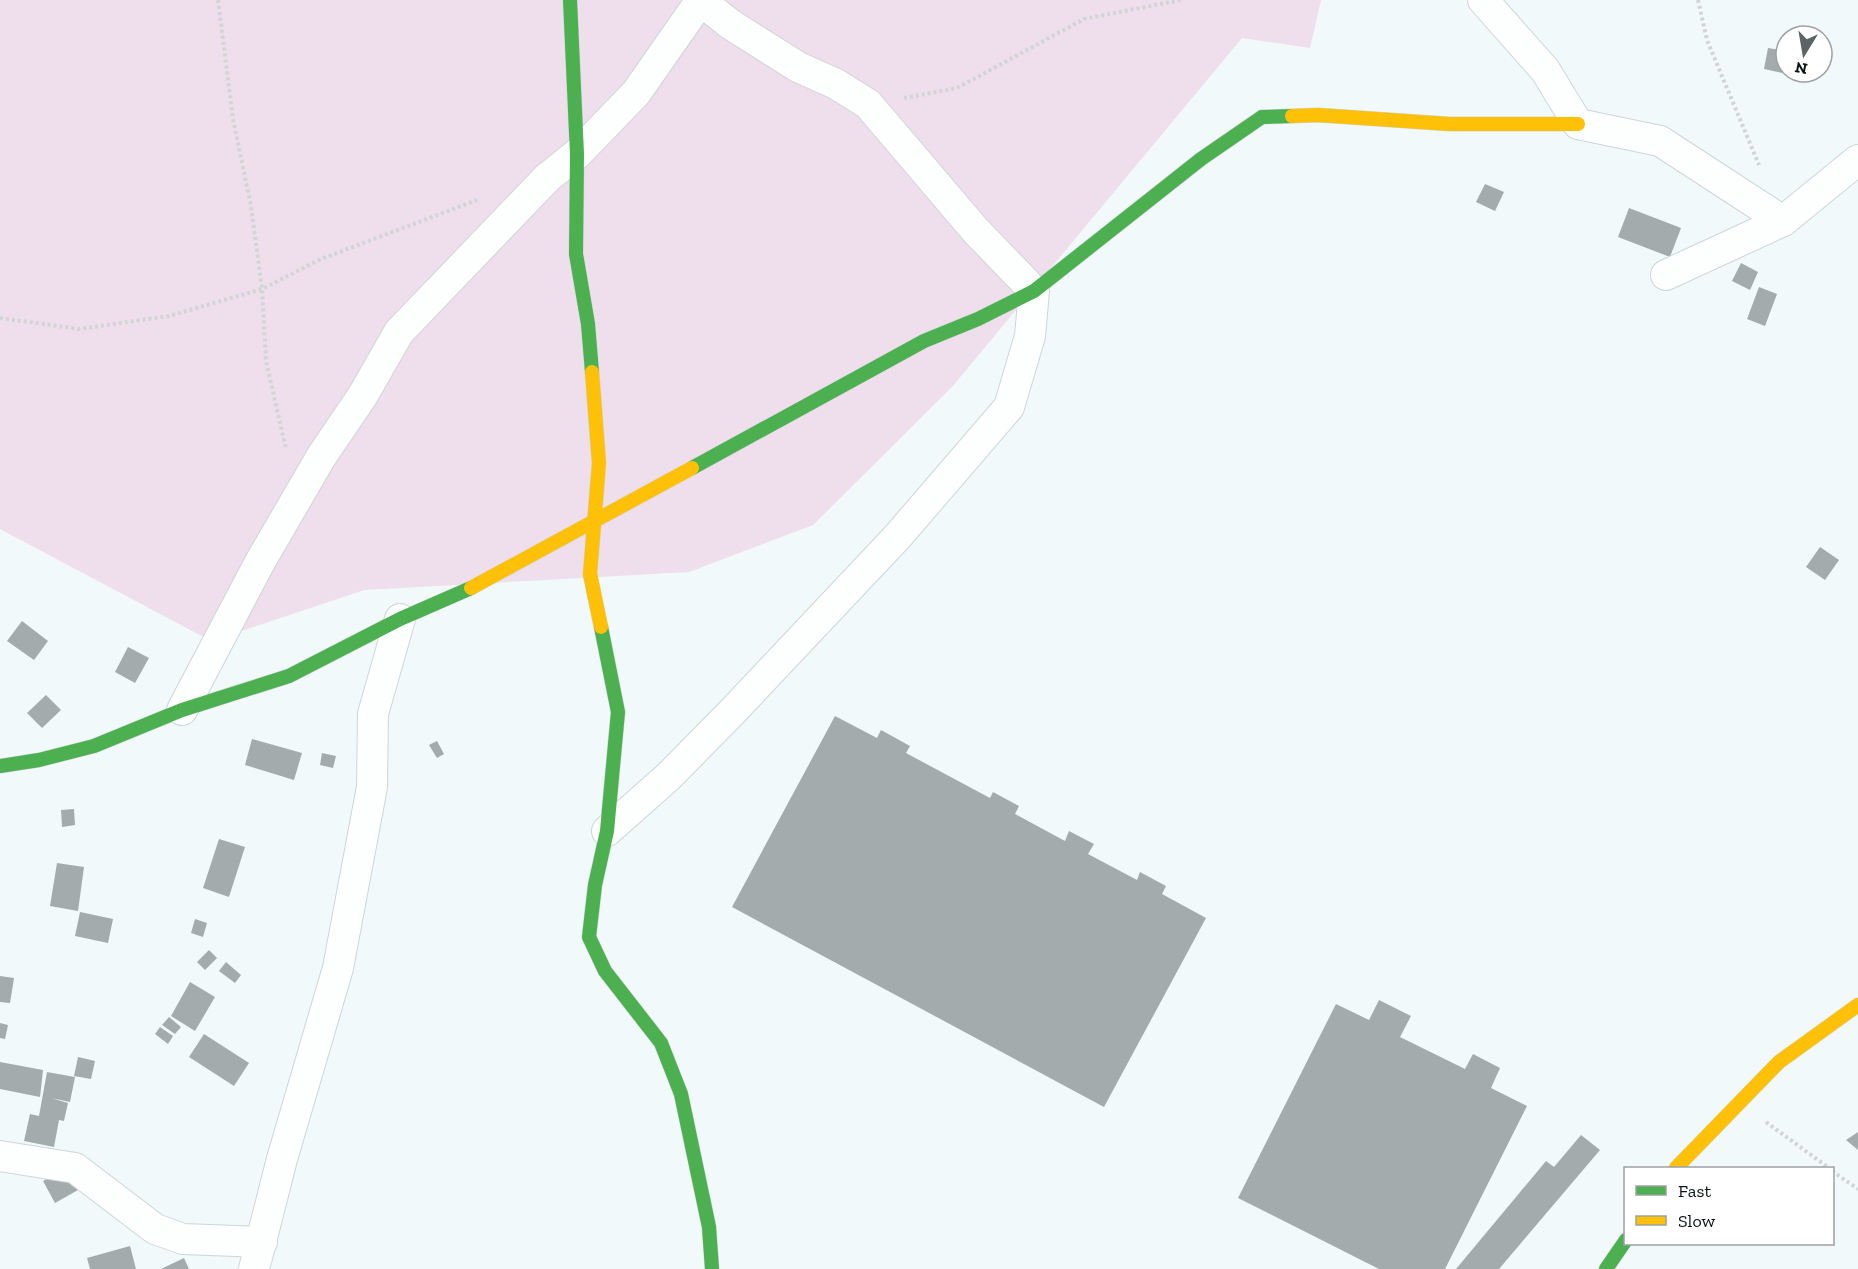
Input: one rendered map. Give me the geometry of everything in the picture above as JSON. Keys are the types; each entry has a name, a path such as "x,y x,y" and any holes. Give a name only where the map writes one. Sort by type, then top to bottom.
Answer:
{"street":[{"path":"570,0 578,154 576,254 588,324 599,463 591,582 618,712 608,831 595,885 589,937 604,971 661,1043 681,1094 709,1227 712,1269"},
{"path":"182,710 300,492 363,395 399,332 547,178 578,154 636,93 700,0 730,24 798,67 836,84 868,104 976,231 1034,291 1030,336 1009,407 898,536 733,711 669,776 608,831"},
{"path":"1483,0 1545,70 1578,124"},
{"path":"0,766 39,760 94,746 182,710 289,676 400,619 457,596 594,523 830,390 924,342 978,319 1034,291 1201,159 1262,117 1318,115 1449,124 1578,124 1660,141 1782,221"},
{"path":"1666,275 1782,221 1858,160"},
{"path":"0,1156 75,1168 155,1229 183,1239 258,1255 282,1159 338,968 372,787 373,714 400,619"},
{"path":"1677,1167 1741,1104 1779,1062 1858,1005"},
{"path":"1606,1269 1624,1243"}],"path":[{"path":"218,0 233,119 252,206 262,289 266,361 285,445 300,492"},
{"path":"868,104 957,88 1084,19 1180,0"},
{"path":"1698,0 1707,40 1760,168"},
{"path":"0,318 79,329 169,316 262,289 321,259 483,198"},
{"path":"1741,1104 1827,1167"},
{"path":"1834,1172 1858,1189"}],"shaded area":[{"path":"0,0 1321,0 1310,48 1242,38 952,387 813,525 689,572 364,590 211,641 0,529"}],"building":[{"path":"1768,48 1774,49 1774,71 1764,69"},
{"path":"1485,184 1504,192 1495,211 1476,202"},
{"path":"1629,208 1681,228 1670,257 1618,237"},
{"path":"1741,263 1758,272 1750,290 1732,281"},
{"path":"1759,287 1777,294 1765,326 1747,319"},
{"path":"1820,547 1839,560 1825,580 1806,567"},
{"path":"22,621 48,641 34,660 7,641"},
{"path":"128,647 149,658 135,683 115,672"},
{"path":"46,695 61,710 42,728 27,713"},
{"path":"835,716 877,738 881,730 910,746 906,753 990,798 993,792 1019,806 1015,814 1065,841 1069,831 1094,844 1088,854 1137,880 1140,872 1166,886 1162,894 1206,918 1104,1107 732,907"},
{"path":"252,739 302,753 294,780 245,765"},
{"path":"437,741 444,754 437,758 429,745"},
{"path":"322,753 336,756 333,768 320,765"},
{"path":"74,809 75,825 62,827 61,810"},
{"path":"219,839 245,847 229,897 203,888"},
{"path":"57,863 84,867 78,911 50,906"},
{"path":"80,912 113,919 108,943 75,936"},
{"path":"195,919 207,923 203,937 191,933"},
{"path":"209,950 217,958 205,970 197,962"},
{"path":"226,962 241,975 235,983 219,971"},
{"path":"0,976 14,978 10,1003 0,1002"},
{"path":"190,982 215,997 195,1031 171,1016"},
{"path":"1379,1000 1411,1016 1400,1037 1465,1069 1473,1054 1500,1068 1491,1088 1527,1106 1445,1269 1379,1269 1238,1198 1336,1004 1369,1020"},
{"path":"169,1017 181,1027 175,1034 162,1025"},
{"path":"0,1023 8,1025 5,1039 0,1038"},
{"path":"160,1027 173,1036 168,1044 155,1034"},
{"path":"204,1034 249,1063 234,1086 189,1057"},
{"path":"78,1057 95,1061 91,1079 74,1076"},
{"path":"0,1062 43,1070 40,1097 0,1089"},
{"path":"47,1072 75,1077 70,1102 51,1098 68,1103 64,1121 59,1120 54,1147 24,1141 30,1114 39,1116"},
{"path":"1858,1132 1858,1150 1846,1140"},
{"path":"1581,1135 1600,1150 1499,1269 1456,1269 1546,1161 1554,1167"},
{"path":"66,1168 78,1190 55,1203 43,1181"},
{"path":"130,1246 136,1269 90,1269 87,1258"},
{"path":"184,1258 189,1269 161,1269"}],"traffic: fast":[{"path":"570,0 577,154 576,254 588,324 592,372"},
{"path":"692,468 924,341 978,319 1034,291 1201,159 1262,117 1292,116"},
{"path":"0,766 39,760 94,746 182,710 289,676 400,619 471,588"},
{"path":"601,627 618,712 607,831 595,885 589,937 605,971 661,1043 681,1094 709,1227 712,1269"},
{"path":"1606,1269 1624,1243"}],"traffic: slow":[{"path":"1292,116 1318,115 1449,124 1578,124"},
{"path":"592,372 599,463 590,574 601,627"},
{"path":"471,588 692,468"},
{"path":"1677,1167 1779,1062 1858,1005"}]}
